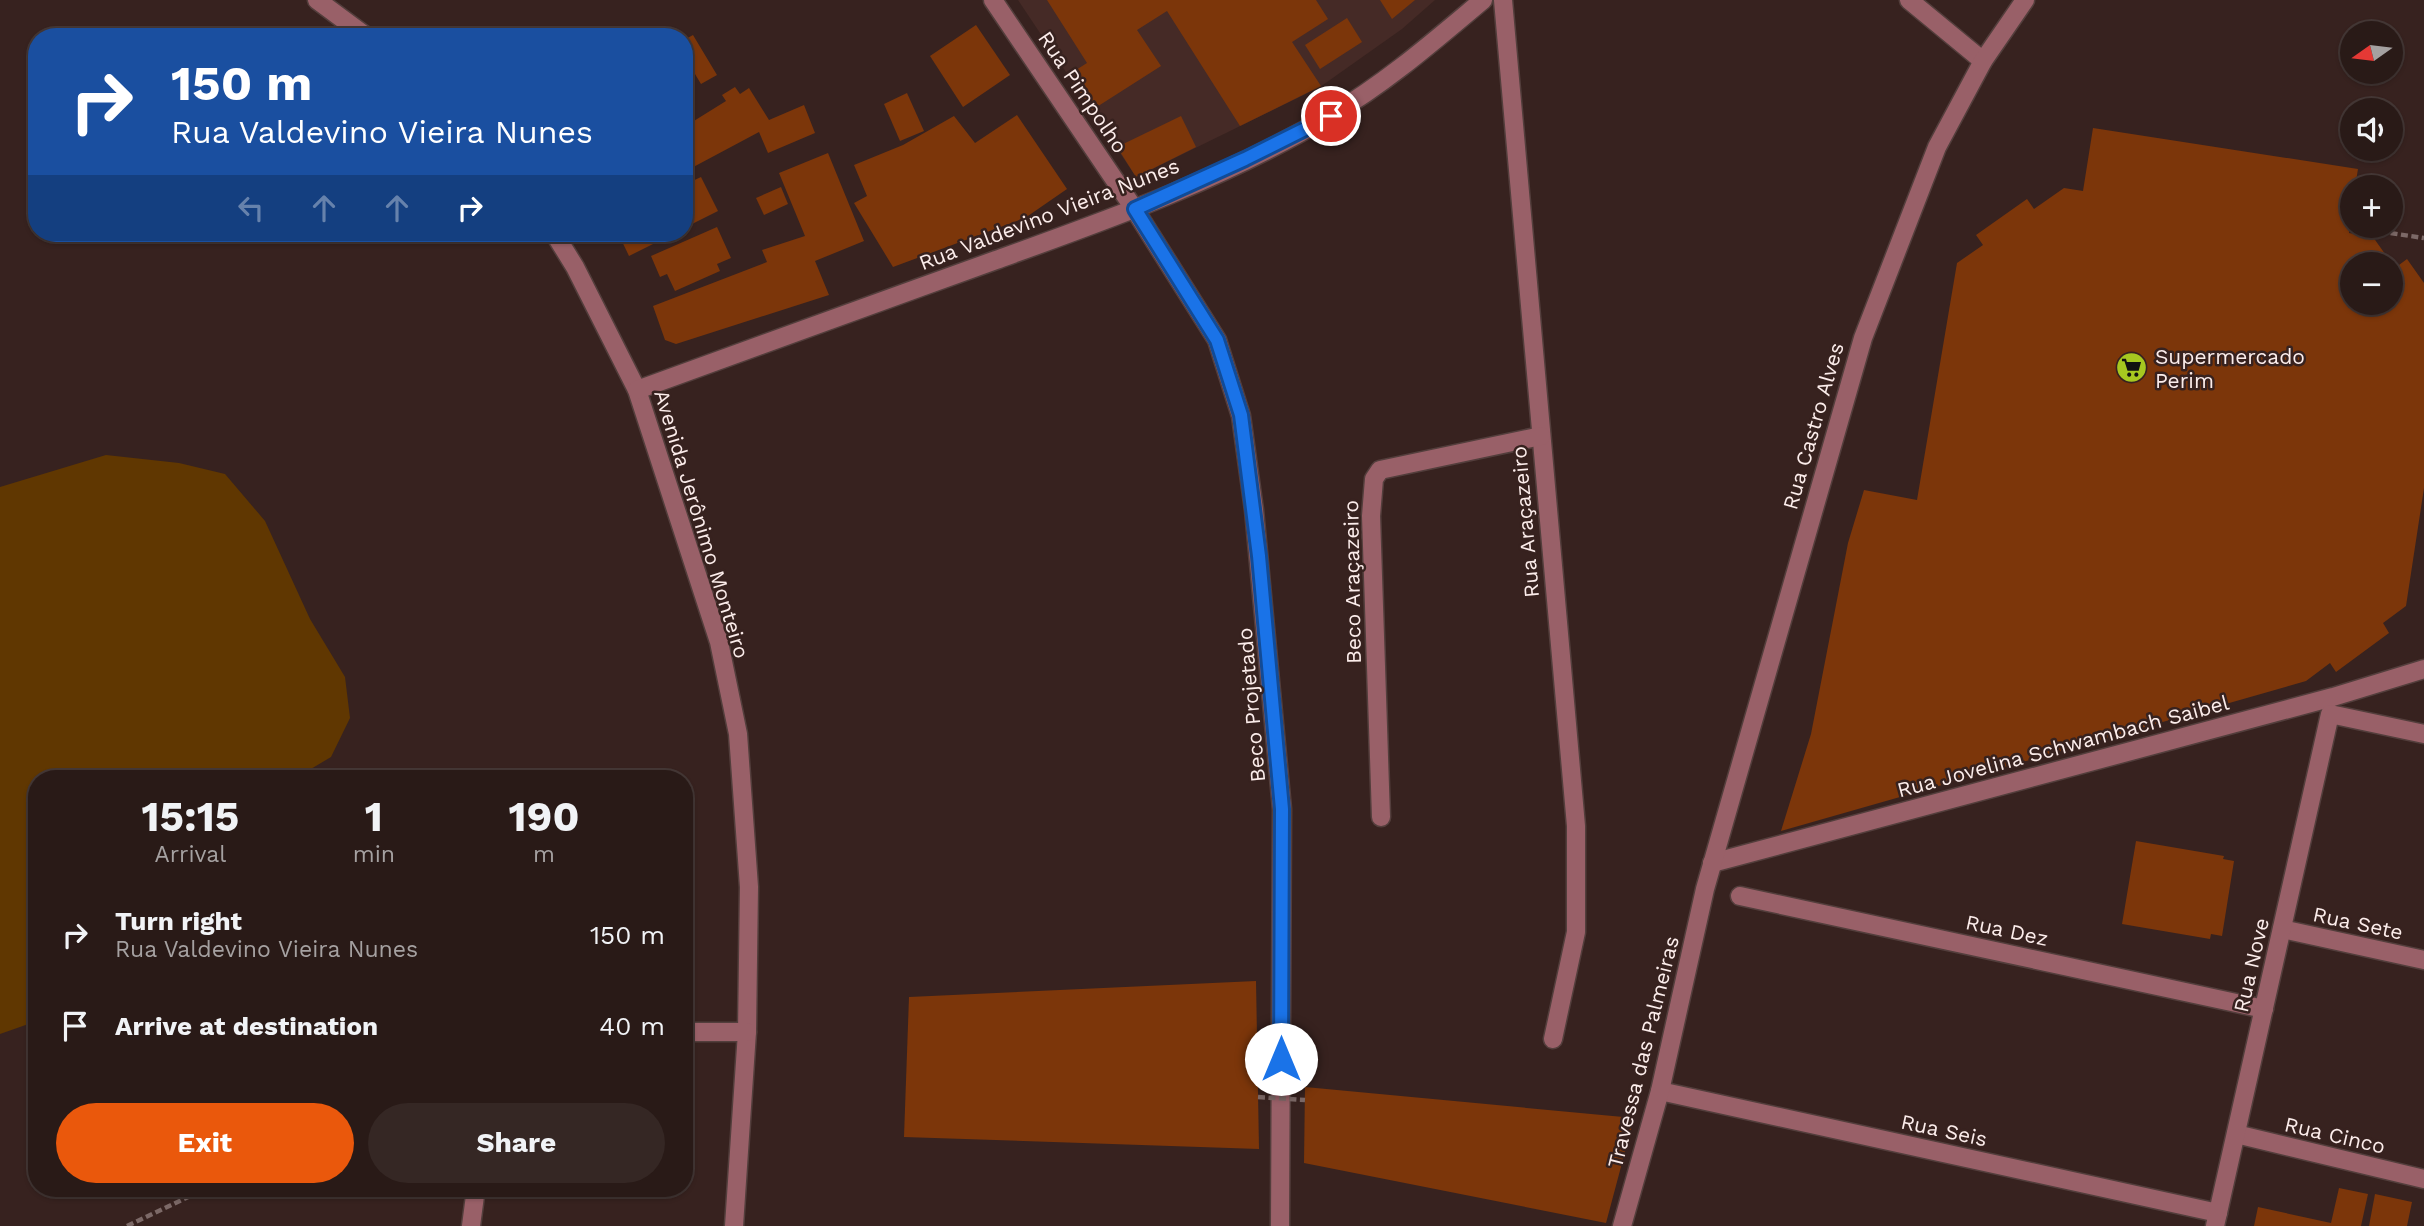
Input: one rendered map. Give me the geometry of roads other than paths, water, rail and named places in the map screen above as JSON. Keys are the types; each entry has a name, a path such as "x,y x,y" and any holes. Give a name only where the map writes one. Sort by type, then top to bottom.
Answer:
{"street":[{"path":"317,0 355,28"},
{"name":"Rua Pimpolho","path":"993,0 1135,209"},
{"name":"Rua Valdevino Vieira Nunes","path":"637,390 1135,209 1249,158 1331,116 1409,62 1483,0"},
{"name":"Rua Araçazeiro","path":"1503,0 1576,826 1576,932 1553,1039"},
{"path":"1909,0 1983,61"},
{"name":"Rua Castro Alves","path":"1705,889 1863,338 1937,147 1983,61 2025,0"},
{"name":"Beco Projetado","path":"1135,209 1217,340 1241,415 1254,510 1282,809 1280,1226"},
{"name":"Avenida Jerônimo Monteiro","path":"560,242 637,390 719,642 738,734 749,887 747,1032 734,1226"},
{"name":"Beco Araçazeiro","path":"1381,817 1371,516 1374,479 1380,470 1541,436"},
{"name":"Rua Jovelina Schwambach Saibel","path":"1712,863 2333,697 2424,669"},
{"name":"Rua Nove","path":"2217,1219 2330,713 2424,734"},
{"name":"Travessa das Palmeiras","path":"1622,1226 1660,1091 1705,889"},
{"name":"Rua Dez","path":"1740,896 2264,1009"},
{"name":"Rua Sete","path":"2282,929 2424,960"},
{"path":"693,1032 747,1032"},
{"name":"Rua Seis","path":"1660,1091 2217,1219"},
{"name":"Rua Cinco","path":"2236,1134 2424,1179"},
{"path":"471,1226 475,1197"}],"place":[{"name":"Supermercado Perim","path":"2132,368"}]}
